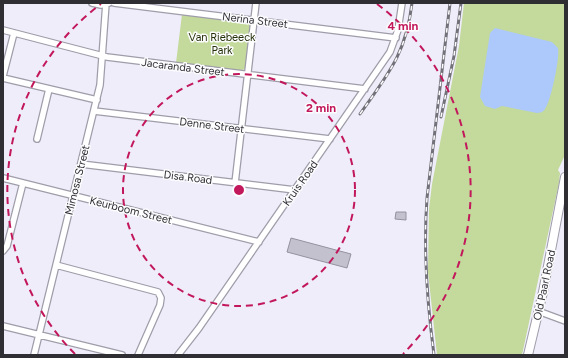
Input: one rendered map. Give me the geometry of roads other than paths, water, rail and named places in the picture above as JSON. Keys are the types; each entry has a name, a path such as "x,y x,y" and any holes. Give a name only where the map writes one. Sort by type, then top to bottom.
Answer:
{"main road":[{"name":"Old Paarl Road","path":"528,355 559,214 565,177"},
{"name":"Old Paarl Road","path":"559,214 565,197"}],"street":[{"path":"92,3 101,5 107,3"},
{"name":"Mimosa Street","path":"34,355 97,100 103,56 107,3"},
{"name":"Nerina Street","path":"114,3 396,38"},
{"path":"235,183 256,3"},
{"name":"Kruis Road","path":"178,355 199,328 390,52 396,38 402,3"},
{"name":"Jacaranda Street","path":"3,30 103,56 365,89"},
{"path":"14,33 3,77 97,100"},
{"path":"37,139 49,89"},
{"name":"Denne Street","path":"94,111 330,139"},
{"name":"Disa Road","path":"81,164 295,190"},
{"name":"Keurboom Street","path":"3,178 259,242"},
{"path":"3,251 7,246 23,183"},
{"path":"56,265 158,292 161,301 138,355"},
{"path":"538,311 565,321"},
{"path":"3,326 122,355"}],"water":[{"path":"495,28 552,42 558,48 558,61 552,89 545,109 542,112 537,113 502,106 495,109 485,106 480,97 490,33"}],"railway":[{"path":"360,114 394,63 405,36 412,3"},
{"path":"434,355 429,316 425,237 427,198 450,3"},
{"path":"441,117 454,56 461,3"}],"park label":[{"name":"Van Riebeeck Park","path":"222,43"}]}
